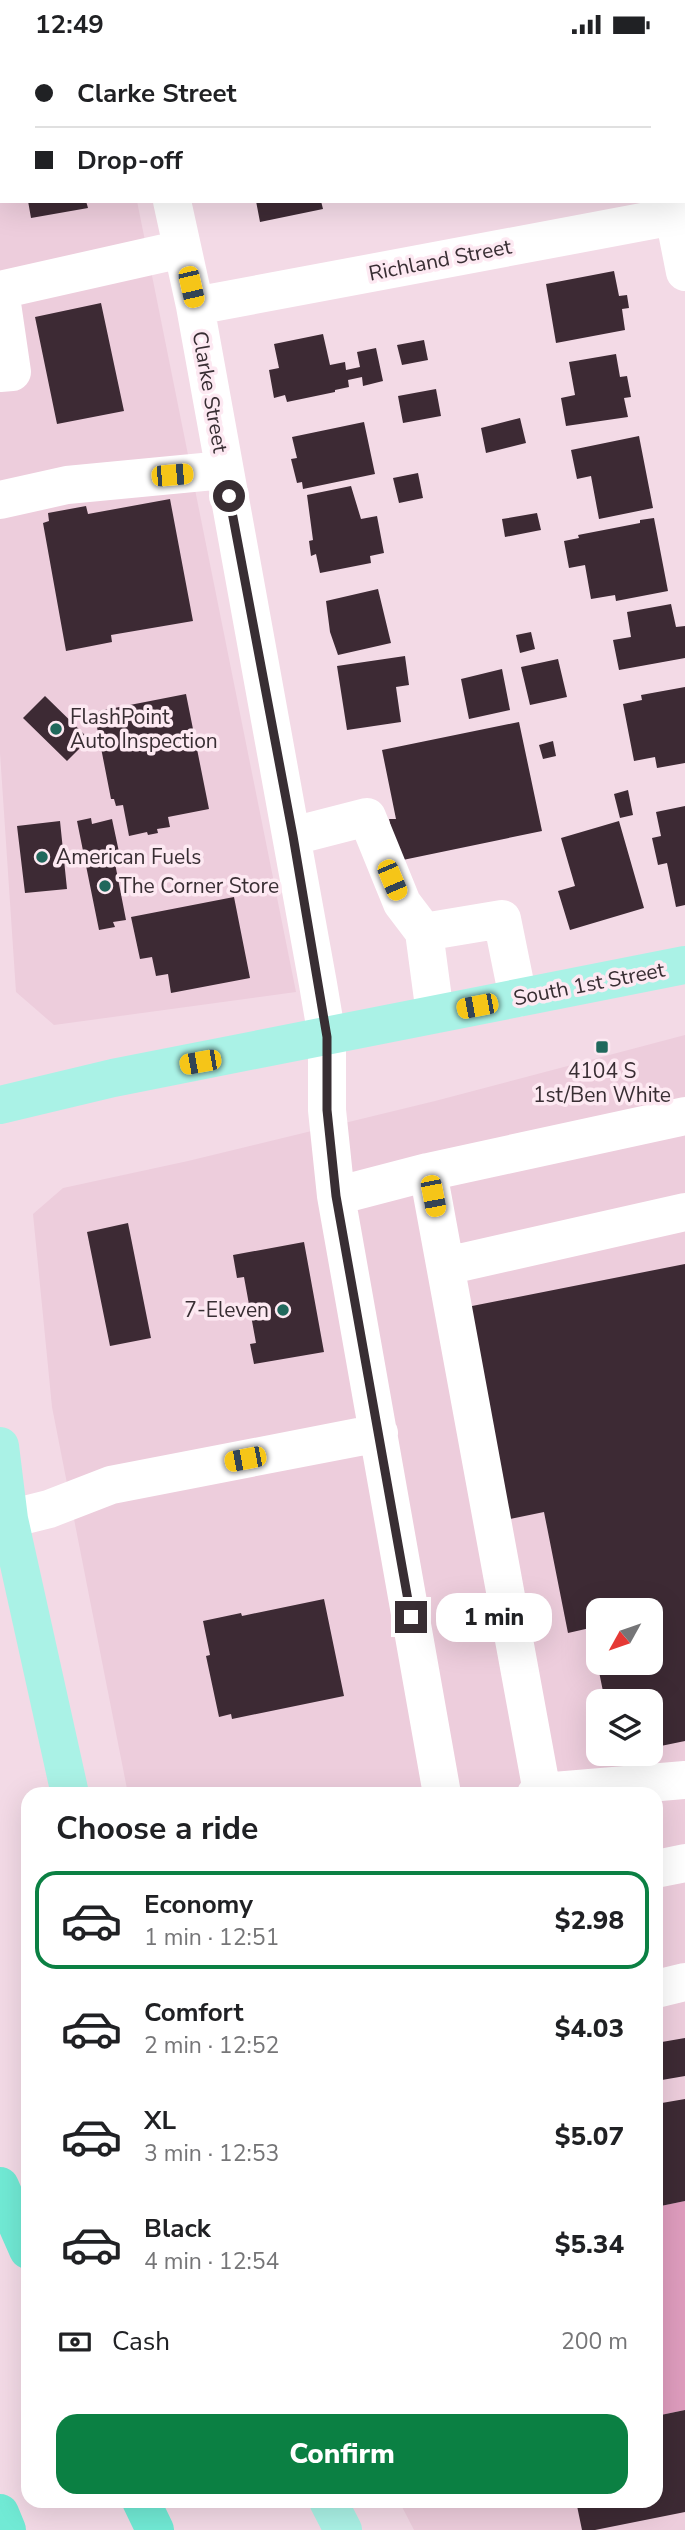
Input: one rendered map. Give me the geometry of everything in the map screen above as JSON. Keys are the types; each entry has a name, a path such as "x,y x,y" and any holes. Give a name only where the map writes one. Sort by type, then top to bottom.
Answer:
{"highway":[{"path":"0,2186 21,2234"},
{"path":"144,2508 155,2530"},
{"path":"0,2513 7,2530"}],"main road":[{"name":"South 1st Street","path":"0,1105 113,1078 685,965"},
{"path":"0,1446 9,1519 68,1787"},
{"path":"332,2508 343,2530"}],"street":[{"name":"Clarke Street","path":"172,203 195,306 293,836 327,1037 327,1110 336,1196 441,1787"},
{"path":"677,211 685,272"},
{"name":"Richland Street","path":"195,306 677,211"},
{"path":"0,373 12,372 0,290 182,249"},
{"path":"0,499 67,485 224,470"},
{"path":"293,836 367,817 402,903 424,932 435,1014"},
{"path":"424,932 502,919 518,998"},
{"path":"336,1196 428,1172 685,1116"},
{"path":"428,1172 538,1787"},
{"path":"446,1266 685,1212"},
{"path":"9,1519 49,1509 111,1485 379,1433"},
{"path":"606,1787 685,1780"},
{"path":"663,1868 685,1863"},
{"path":"663,1987 685,1982"}],"shaded area":[{"path":"0,203 137,203 296,992 54,1025 16,992 0,753"},
{"path":"685,1035 685,2530 414,2530 403,2508 663,2508 663,1787 127,1787 52,1407 33,1214 63,1188 188,1161 435,1101"},
{"path":"685,2201 685,2410 663,2415 663,2206"}],"building":[{"path":"28,203 87,203 88,208 31,218"},
{"path":"256,203 322,203 323,209 260,222"},
{"path":"614,271 619,296 627,295 629,308 622,309 625,330 556,343 546,284"},
{"path":"101,303 124,411 57,424 35,317"},
{"path":"323,334 330,365 345,362 346,370 360,367 357,352 376,348 383,381 363,386 362,377 348,380 349,387 335,392 287,402 285,395 274,398 269,370 279,368 274,344"},
{"path":"424,340 428,360 402,365 397,345"},
{"path":"616,354 620,377 627,376 631,397 624,398 628,417 566,426 561,398 575,395 569,362"},
{"path":"436,389 441,416 403,423 398,396"},
{"path":"520,418 526,443 486,453 481,428"},
{"path":"364,422 375,474 303,489 302,482 297,483 291,459 297,458 292,437"},
{"path":"639,436 653,508 599,519 591,476 577,479 571,450"},
{"path":"418,473 423,498 399,503 393,478"},
{"path":"351,486 361,519 377,516 384,553 370,556 371,563 320,573 316,554 311,556 309,541 313,540 307,495"},
{"path":"170,499 193,621 111,635 112,642 66,651 43,523 49,521 48,513 86,506 88,514"},
{"path":"537,513 541,530 505,537 502,519"},
{"path":"654,518 668,591 616,601 615,595 591,599 585,565 569,568 564,541 579,538 578,535"},
{"path":"378,589 391,643 338,655 330,632 326,601"},
{"path":"671,604 676,627 685,626 685,658 619,670 613,640 631,637 627,612"},
{"path":"531,632 535,649 520,653 516,635"},
{"path":"405,656 409,685 396,687 401,722 347,730 337,666"},
{"path":"558,659 567,697 530,705 521,667"},
{"path":"502,669 510,710 469,719 461,679"},
{"path":"685,687 685,763 657,768 655,757 634,761 623,704 642,700 641,695"},
{"path":"186,694 209,809 168,817 170,827 157,829 158,833 148,835 147,832 129,836 123,805 116,806 114,799 111,799 94,712"},
{"name":"FlashPoint Auto Inspection","path":"45,696 89,739 67,761 23,718"},
{"path":"519,722 542,831 398,861 389,819 396,819 382,750"},
{"path":"553,741 556,756 543,759 539,745"},
{"path":"628,790 633,815 620,818 614,794"},
{"path":"685,806 685,905 676,907 667,863 658,865 652,838 661,836 656,812"},
{"name":"The Corner Store","path":"91,818 92,824 112,819 119,852 113,853 126,920 113,922 115,927 99,930 77,821"},
{"name":"American Fuels","path":"60,821 67,889 25,893 17,826"},
{"path":"619,821 644,908 570,930 558,891 575,886 561,838"},
{"path":"234,897 250,978 171,993 168,974 156,976 152,957 140,959 131,917"},
{"name":"7-Eleven","path":"128,1223 151,1338 110,1346 87,1232"},
{"name":"7-Eleven","path":"304,1242 324,1352 254,1364 250,1344 256,1343 244,1277 237,1278 233,1255"},
{"path":"685,1264 685,1741 663,1746 663,1689 603,1689 600,1675 663,1675 663,1598 586,1598 586,1629 568,1633 544,1512 510,1519 467,1307"},
{"path":"324,1599 344,1696 232,1719 231,1714 219,1717 206,1656 210,1655 203,1621"},
{"path":"685,2038 685,2076 663,2080 663,2042"},
{"path":"685,2099 685,2201 663,2206 663,2103"},
{"path":"685,2410 685,2512 595,2530 582,2530 577,2508 663,2508 663,2415"}],"place":[{"name":"FlashPoint Auto Inspection","path":"56,729"},
{"name":"American Fuels","path":"42,857"},
{"name":"The Corner Store","path":"105,886"},
{"name":"4104 S 1st/Ben White","path":"602,1047"},
{"name":"7-Eleven","path":"283,1310"}],"route":[{"path":"229,496 293,836 327,1037 327,1110 336,1196 411,1617"}]}
